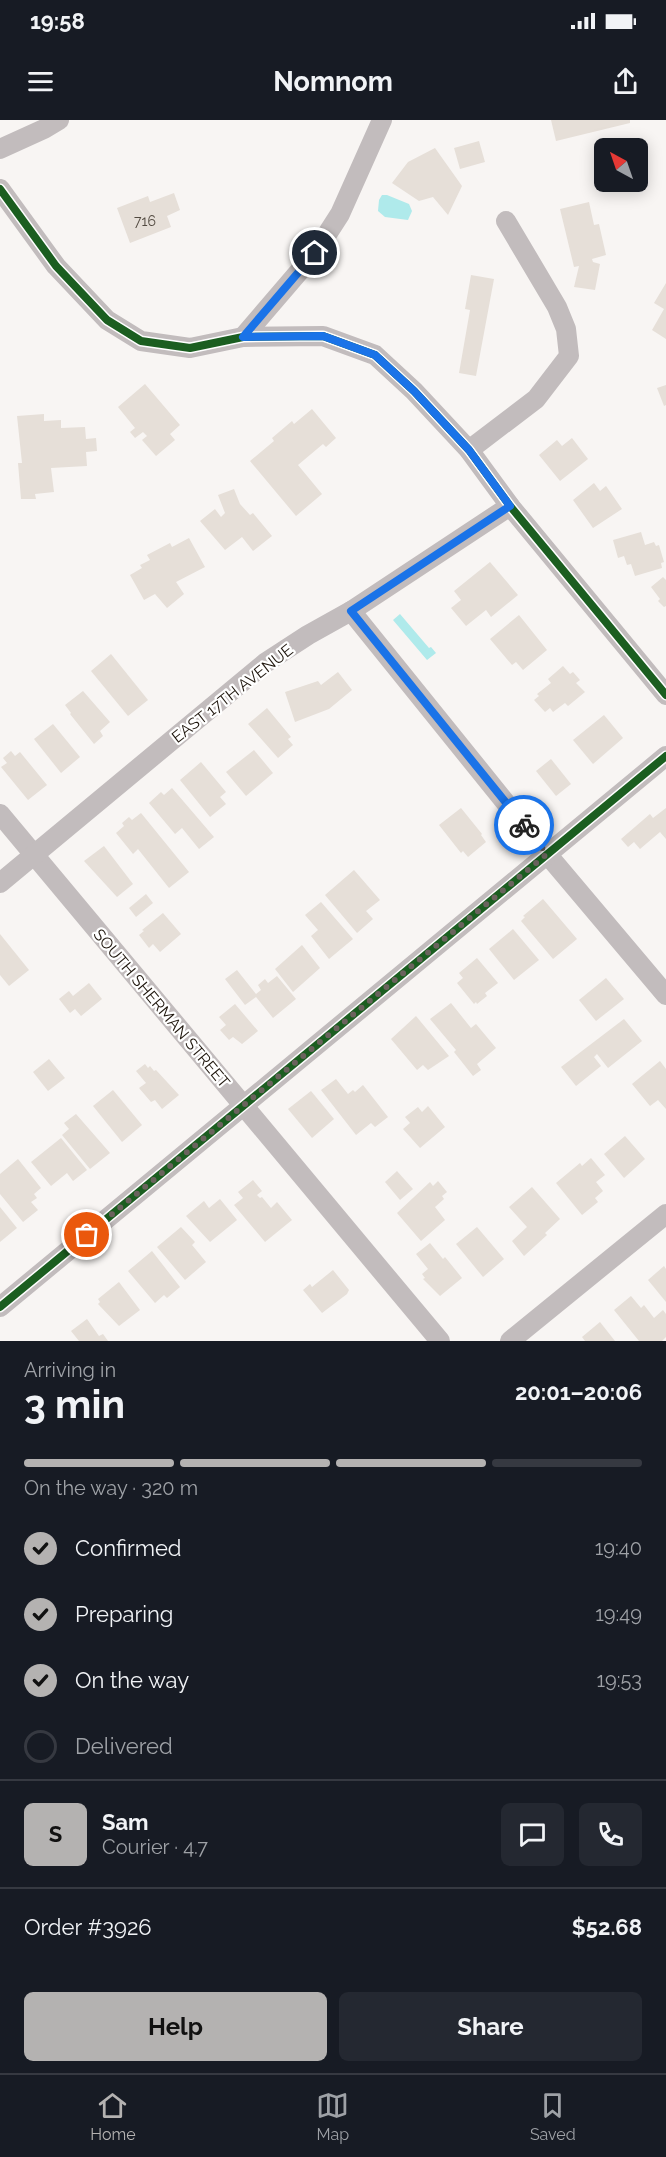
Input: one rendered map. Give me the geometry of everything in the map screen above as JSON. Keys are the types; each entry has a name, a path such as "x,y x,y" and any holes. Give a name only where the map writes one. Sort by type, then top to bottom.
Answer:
{"street":[{"path":"0,149 59,120"},
{"path":"243,337 315,253 340,214 382,120"},
{"path":"0,189 56,266 107,320 141,341 190,348 243,337 323,336 375,355 414,391 469,450 510,506 666,695"},
{"path":"469,450 536,399 569,356 566,329 556,307 506,221"},
{"name":"EAST 17TH AVENUE","path":"0,883 265,663 351,611 510,506"},
{"path":"351,611 547,854 666,995"},
{"path":"0,1307 666,756"},
{"name":"SOUTH SHERMAN STREET","path":"0,814 440,1341"},
{"path":"510,1341 666,1214"}],"water":[{"path":"382,195 409,204 412,211 408,220 385,217 378,211"},
{"path":"400,614 436,653 427,660 393,620"}],"building":[{"path":"551,120 630,120 630,123 556,141"},
{"path":"479,141 485,162 460,169 454,148"},
{"path":"435,148 462,186 448,215 433,197 419,201 392,183 408,162"},
{"path":"174,193 180,210 167,216 171,227 130,243 117,208 148,196 150,202"},
{"path":"589,202 594,225 599,224 606,255 592,259 593,262 600,264 595,290 574,287 579,266 574,267 560,209"},
{"path":"471,275 494,279 476,376 459,373 470,310 465,309"},
{"path":"666,283 666,339 652,330 664,309 654,303"},
{"path":"145,384 180,425 170,434 175,440 156,456 142,440 147,436 143,432 135,438 130,432 135,428 118,407"},
{"path":"666,385 666,405 664,406 657,388"},
{"path":"312,409 336,438 326,447 323,444 298,465 322,494 296,516 250,461 274,441 272,438 292,421 294,424"},
{"path":"44,414 44,421 61,420 61,428 85,427 86,439 96,438 97,451 86,452 87,466 51,468 54,492 35,494 36,499 21,499 18,463 22,463 17,416"},
{"path":"572,438 588,459 560,481 539,455 557,440 562,446"},
{"path":"594,483 600,491 606,486 622,509 593,528 573,500"},
{"path":"234,489 240,504 250,515 253,513 272,536 253,551 242,537 225,550 200,521 215,509 221,517 225,513 218,495"},
{"path":"641,532 645,545 654,542 656,546 659,545 664,562 661,563 662,568 635,576 631,564 627,565 624,556 618,558 613,540"},
{"path":"189,538 205,567 176,582 184,594 167,608 155,594 144,600 130,575 142,568 140,565 150,560 147,555 170,543 172,547"},
{"path":"490,562 518,595 491,617 486,610 466,626 451,608 461,600 454,591"},
{"path":"663,577 666,580 666,606 664,607 651,587"},
{"path":"519,615 547,650 523,670 516,662 512,665 490,639"},
{"path":"111,654 148,700 128,716 91,671"},
{"path":"563,666 580,680 576,683 585,692 568,706 565,703 553,712 550,708 545,712 534,700 539,696 537,694 551,683 548,679"},
{"path":"338,672 352,690 329,709 295,722 285,692 318,681 321,685"},
{"path":"83,691 110,722 100,731 103,736 94,744 65,705"},
{"path":"267,708 291,737 288,739 293,745 278,758 248,724"},
{"path":"604,715 623,738 593,764 573,740"},
{"path":"53,724 80,757 61,773 34,739"},
{"path":"254,750 273,773 246,796 226,772"},
{"path":"11,751 15,756 20,752 47,785 28,800 1,767 7,763 3,758"},
{"path":"551,759 571,784 556,796 536,771"},
{"path":"201,762 226,792 220,797 226,804 210,817 180,780"},
{"path":"172,788 214,837 199,849 182,828 175,834 149,803 161,792 164,795"},
{"path":"461,808 486,842 468,857 463,851 461,853 439,825"},
{"path":"666,808 666,839 660,832 640,849 634,842 628,847 621,839 650,814 653,818"},
{"path":"141,813 189,872 169,888 138,849 133,854 116,833 129,817 132,820"},
{"path":"104,846 133,884 117,897 84,861"},
{"path":"354,870 380,900 366,911 373,919 357,933 325,895"},
{"path":"146,894 153,903 136,917 129,908"},
{"path":"543,899 577,939 553,959 521,921 525,917 523,916"},
{"path":"321,902 353,939 329,959 311,936 318,930 305,915"},
{"path":"163,913 181,934 160,952 153,944 149,948 139,935"},
{"path":"513,929 539,960 514,980 489,949"},
{"path":"0,934 29,970 9,986 0,975"},
{"path":"302,945 320,968 293,992 275,969"},
{"path":"477,958 498,983 485,993 487,996 474,1004 457,983 463,978 459,973"},
{"path":"237,970 256,994 261,990 258,985 265,979 268,983 277,976 296,999 273,1018 256,997 245,1005 225,979"},
{"path":"606,978 624,999 596,1021 579,1000"},
{"path":"89,983 102,999 81,1016 75,1009 70,1013 59,999 69,991 73,996"},
{"path":"451,1003 471,1028 476,1024 496,1048 477,1064 481,1070 473,1076 454,1052 456,1050 430,1019"},
{"path":"235,1004 258,1031 242,1044 233,1037 229,1040 220,1030 226,1025 219,1017"},
{"path":"416,1016 449,1056 428,1070 423,1065 417,1070 391,1039"},
{"path":"624,1019 642,1041 608,1068 597,1054 594,1057 601,1066 576,1086 561,1067"},
{"path":"49,1059 65,1078 48,1091 33,1072"},
{"path":"660,1061 666,1069 666,1109 658,1100 650,1106 632,1084"},
{"path":"145,1064 148,1068 150,1066 154,1071 156,1070 179,1095 162,1109 155,1100 151,1102 139,1088 146,1083 136,1071"},
{"path":"336,1079 348,1094 353,1090 355,1092 363,1085 388,1117 375,1127 371,1123 356,1135 321,1090"},
{"path":"113,1090 142,1125 122,1142 93,1106"},
{"path":"311,1091 334,1119 312,1138 288,1109"},
{"path":"428,1106 445,1127 420,1148 403,1129 410,1123 405,1117 418,1107 422,1112"},
{"path":"76,1114 110,1153 90,1169 62,1135 69,1129 64,1123"},
{"path":"625,1136 645,1159 624,1178 604,1154"},
{"path":"61,1138 87,1170 73,1181 67,1173 51,1186 31,1162"},
{"path":"591,1158 605,1175 596,1182 603,1191 595,1198 598,1202 582,1215 556,1183 580,1163 582,1166"},
{"path":"18,1159 41,1188 34,1194 37,1198 31,1202 38,1210 23,1222 0,1194 0,1174"},
{"path":"397,1171 413,1189 400,1200 385,1182"},
{"path":"253,1180 262,1191 257,1195 262,1197 271,1208 277,1202 292,1220 265,1242 234,1205 243,1198 238,1192"},
{"path":"438,1181 447,1192 442,1196 444,1199 435,1207 445,1220 421,1241 397,1213 430,1182 433,1186"},
{"path":"532,1187 560,1219 545,1233 547,1235 524,1256 512,1241 527,1227 509,1207"},
{"path":"220,1199 237,1220 210,1242 186,1216 204,1201 209,1208"},
{"path":"0,1207 17,1228 0,1242"},
{"path":"181,1227 195,1242 192,1245 206,1262 185,1280 157,1247"},
{"path":"477,1227 504,1259 483,1277 456,1244"},
{"path":"430,1243 462,1278 440,1296 423,1279 425,1278 422,1274 428,1269 416,1254"},
{"path":"152,1251 180,1287 167,1298 164,1295 155,1303 128,1271"},
{"path":"664,1266 666,1269 666,1302 648,1280"},
{"path":"333,1270 349,1290 322,1313 303,1290 310,1284 312,1287"},
{"path":"119,1282 140,1310 119,1326 98,1304 100,1302 98,1299"},
{"path":"631,1296 641,1308 644,1305 654,1318 663,1310 666,1314 666,1337 662,1341 639,1341 614,1310"},
{"path":"87,1319 99,1336 103,1334 108,1341 79,1341 71,1331"},
{"path":"600,1322 615,1341 585,1341 582,1337"}],"cycle path":[{"path":"0,189 56,266 107,320 141,341 190,348 243,337 323,336 375,355 414,391 469,450 510,506 666,695"},
{"path":"0,1307 666,756"}],"way so far":[{"path":"87,1235 547,854 524,825"}],"route":[{"path":"315,253 243,337 323,336 375,355 414,391 469,450 510,506 351,611 524,825"}]}
